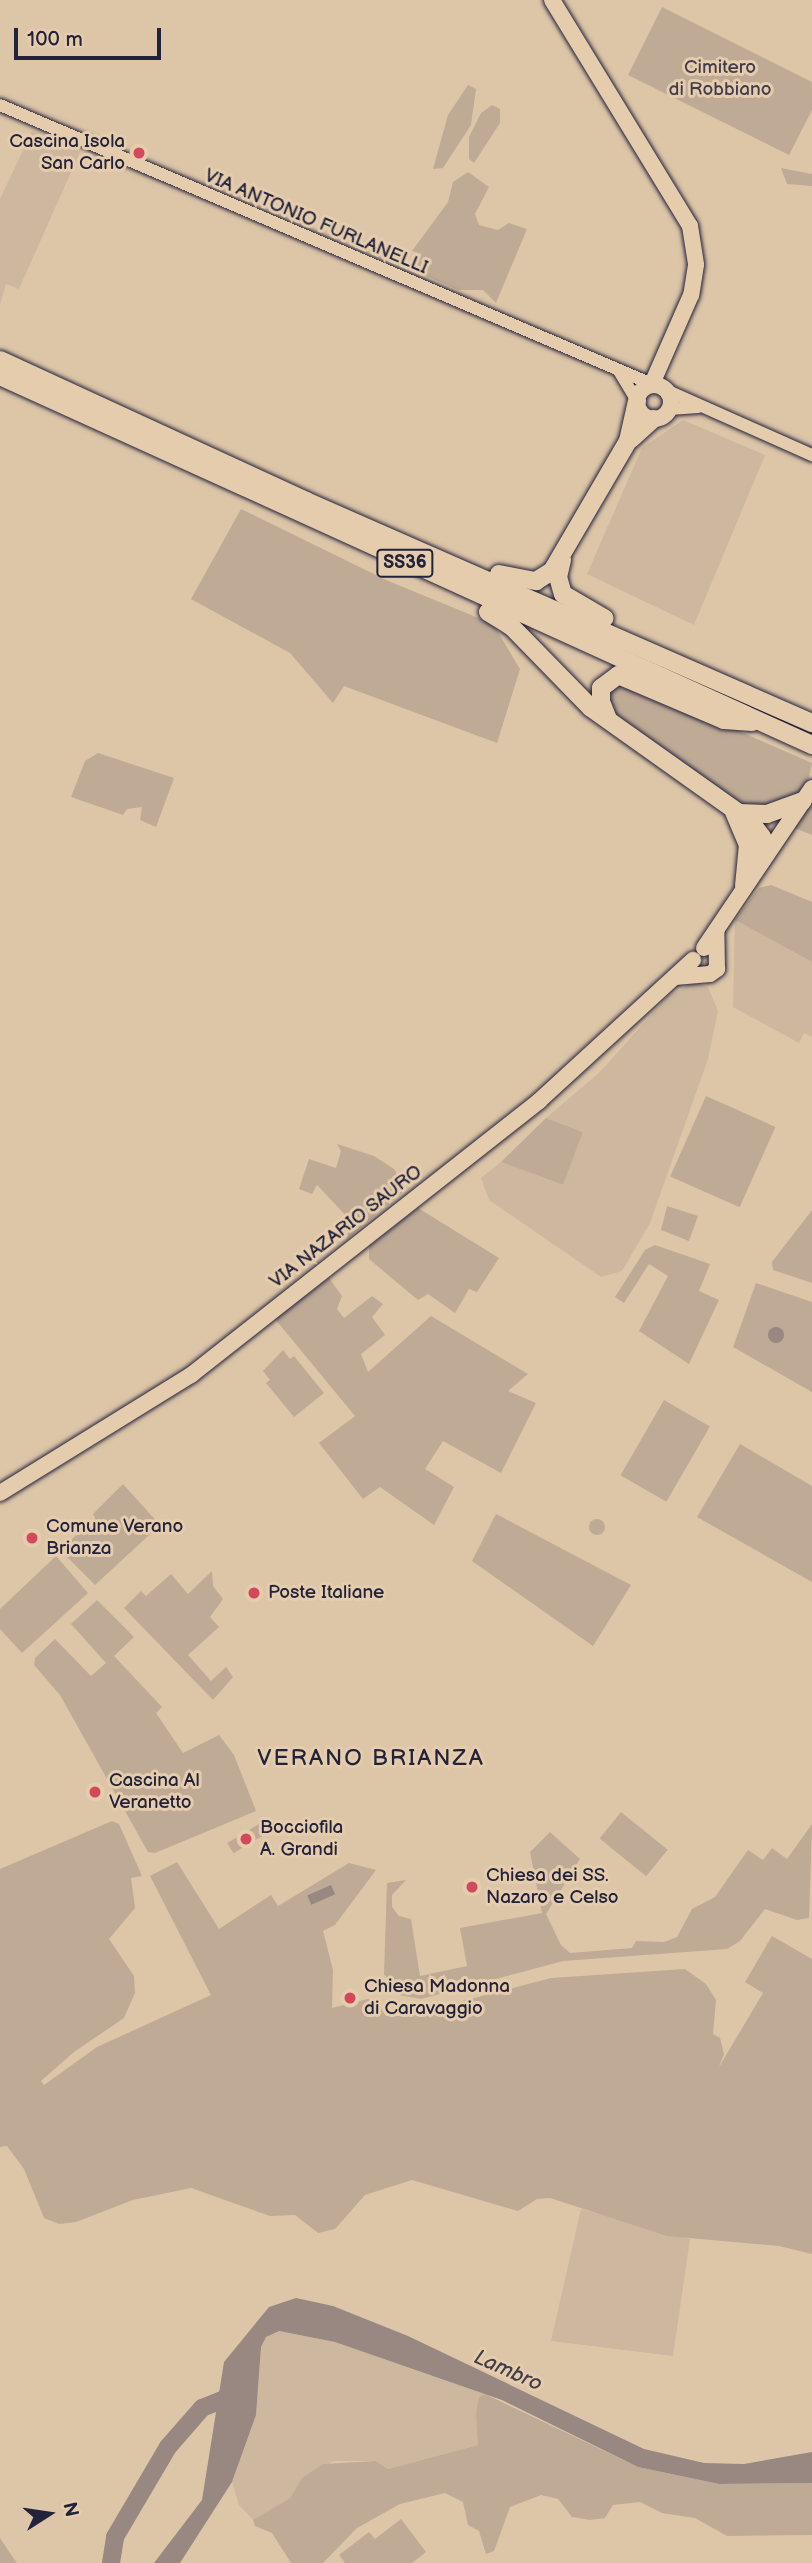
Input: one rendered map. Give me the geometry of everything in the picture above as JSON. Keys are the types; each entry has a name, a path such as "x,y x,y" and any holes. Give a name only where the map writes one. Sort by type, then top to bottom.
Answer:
{"highway":[{"name":"SS36","path":"0,360 340,515 812,723"},
{"name":"SS36","path":"0,376 378,551 812,745"},
{"path":"340,515 372,517 516,580 544,578 564,554 628,441 637,401"},
{"path":"628,441 653,419"},
{"path":"378,551 505,622 591,708 757,827 767,849"},
{"path":"564,554 558,577 569,601 646,639 666,657"},
{"path":"608,719 601,702 601,688 618,675 724,720 759,721"},
{"path":"734,812 766,814 808,795"},
{"path":"734,812 746,836 749,861 744,886"},
{"path":"746,836 767,849"}],"main road":[{"path":"552,0 690,226 696,265 691,295 663,363 661,387 670,409 653,419 641,414 637,401 639,392 661,387"},
{"path":"744,886 767,849 808,795"},
{"name":"VIA NAZARIO SAURO","path":"0,1493 191,1375 539,1101 674,977 703,958 716,930 744,886"}],"street":[{"name":"VIA ANTONIO FURLANELLI","path":"0,106 661,387 812,455"},
{"path":"619,371 637,401"},
{"name":"VIA ANTONIO FURLANELLI","path":"670,409 702,407"}],"shaded area":[{"path":"32,131 80,152 19,289 6,284 0,305 0,199"},
{"path":"683,420 765,455 694,625 587,574 642,448"},
{"path":"735,920 812,962 812,1037 804,1033 799,1043 733,1007"},
{"path":"693,983 708,987 718,1011 708,1059 650,1223 622,1271 601,1277 489,1200 481,1178 501,1162 563,1185 583,1132 546,1118 600,1072 668,996"},
{"path":"773,1327 779,1327 784,1335 782,1341 773,1343 768,1338 768,1332"},
{"path":"331,1885 335,1894 311,1905 307,1896"},
{"path":"581,2209 690,2239 673,2356 551,2341"},
{"path":"296,2298 333,2306 408,2336 644,2449 704,2463 744,2464 812,2452 812,2483 719,2484 638,2467 502,2400 335,2342 279,2331 266,2337 261,2347 256,2415 232,2482 180,2563 154,2563 202,2500 224,2362 269,2307"},
{"path":"279,2331 335,2342 485,2394 479,2397 478,2445 388,2469 376,2461 334,2461 302,2478 290,2498 253,2520 239,2505 232,2482 256,2415 261,2347 266,2337"}],"green space":[{"name":"Cimitero di Robbiano","path":"662,7 812,82 812,110 789,155 628,75"},
{"path":"468,85 476,89 471,125 443,168 433,169 448,115"},
{"path":"492,105 500,109 500,123 474,163 469,159 469,137 481,113"},
{"path":"781,168 812,174 812,186 787,184"},
{"path":"468,172 489,187 475,214 479,225 498,230 509,223 527,229 496,303 483,290 458,290 424,275 415,265 422,254 412,251 448,202 453,182"},
{"path":"241,509 386,580 493,624 520,669 497,743 344,686 333,703 290,653 191,599"},
{"path":"631,684 812,763 808,781 798,794 766,809 730,803 610,711 607,691 614,685"},
{"path":"98,753 174,778 156,827 140,820 142,807 127,809 123,815 71,797 85,761"},
{"path":"812,804 812,835 795,828"},
{"path":"771,885 812,902 812,962 735,920 759,888"},
{"path":"706,1096 775,1127 740,1207 670,1176"},
{"path":"546,1118 583,1132 563,1185 501,1162"},
{"path":"337,1144 374,1156 394,1169 406,1189 347,1239 351,1221 317,1185 312,1194 299,1189 309,1159 336,1168 341,1151"},
{"path":"667,1206 698,1216 689,1241 661,1230"},
{"path":"418,1208 499,1258 477,1292 469,1289 455,1313 428,1294 418,1300 369,1259 369,1246"},
{"path":"812,1210 812,1283 773,1270 772,1262"},
{"path":"655,1245 710,1264 699,1291 719,1300 689,1364 639,1331 668,1276 649,1264 624,1303 615,1297 645,1250"},
{"path":"329,1278 342,1296 337,1309 344,1318 372,1296 383,1304 372,1317 385,1335 361,1354 368,1372 431,1316 528,1374 508,1391 536,1403 501,1473 443,1441 425,1469 454,1487 434,1525 380,1487 363,1499 319,1443 355,1416 275,1319"},
{"path":"756,1283 812,1302 812,1392 733,1347"},
{"path":"283,1350 290,1359 294,1356 324,1393 294,1417 266,1383 270,1380 263,1371"},
{"path":"664,1400 710,1426 666,1502 620,1475"},
{"path":"740,1444 812,1486 812,1582 697,1517"},
{"path":"123,1484 160,1525 95,1585 60,1550 95,1518 93,1514"},
{"path":"496,1514 631,1585 593,1646 472,1561"},
{"path":"597,1519 603,1521 603,1533 597,1535 591,1533 589,1527 591,1521"},
{"path":"56,1556 88,1593 22,1653 0,1629 0,1609"},
{"path":"212,1571 213,1586 223,1599 210,1617 219,1627 188,1655 211,1681 226,1667 233,1677 213,1700 124,1608 141,1591 146,1596 171,1574 188,1594"},
{"path":"97,1600 134,1637 114,1656 162,1707 156,1713 183,1753 219,1735 234,1755 256,1811 155,1853 148,1852 60,1695 34,1665 35,1658 55,1639 91,1676 106,1663 71,1624"},
{"path":"621,1812 668,1850 646,1876 600,1838"},
{"path":"112,1821 119,1824 142,1876 131,1878 135,1908 109,1939 134,1976 135,1993 124,2018 74,2052 41,2081 44,2085 97,2047 211,1995 150,1876 177,1862 219,1929 271,1895 278,1906 349,1863 376,1870 335,1925 323,1931 333,1970 332,2008 368,1999 375,2000 386,2016 405,2016 551,1978 685,1969 706,1984 716,2000 713,2034 720,2038 724,2054 719,2067 763,1993 745,1982 772,1936 812,1959 812,2254 779,2246 667,2236 550,2198 537,2199 518,2211 412,2180 365,2195 335,2229 318,2233 295,2215 270,2216 191,2188 133,2200 76,2222 59,2224 44,2218 24,2169 7,2146 0,2147 0,1869"},
{"name":"Bocciofila A. Grandi","path":"259,1824 265,1834 233,1853 227,1843"},
{"path":"812,1824 809,1918 797,1920 765,1909 740,1941 727,1949 563,1961 421,1999 399,1995 384,1974 387,1883 406,1880 392,1895 392,1907 399,1916 411,1919 420,1976 467,1966 460,1928 542,1913 530,1852 550,1832 580,1859 546,1914 561,1945 570,1953 632,1948 636,1941 664,1942 677,1937 692,1909 715,1897 748,1850 763,1860 772,1848 787,1859"},
{"path":"485,2394 638,2467 719,2484 812,2483 812,2535 727,2536 695,2518 662,2513 640,2502 613,2505 605,2518 590,2520 572,2517 558,2499 541,2495 510,2507 494,2551 486,2554 479,2531 468,2525 463,2502 445,2493 400,2504 357,2528 323,2563 291,2563 272,2533 255,2526 253,2520 290,2498 302,2478 323,2464 376,2461 388,2469 478,2445 476,2413 479,2397"},
{"path":"401,2519 426,2552 412,2563 345,2563 339,2555 369,2532 375,2539"},
{"path":"0,2538 16,2562 17,2563 0,2563"}],"waterway":[{"name":"Lambro","path":"111,2563 115,2537 168,2447 202,2408 232,2396"}],"place":[{"name":"Cascina Isola San Carlo","path":"139,153"},
{"name":"Comune Verano Brianza","path":"32,1538"},
{"name":"Poste Italiane","path":"254,1593"},
{"name":"Cascina Al Veranetto","path":"95,1792"},
{"name":"Bocciofila A. Grandi","path":"246,1839"},
{"name":"Chiesa dei SS. Nazaro e Celso","path":"472,1887"},
{"name":"Chiesa Madonna di Caravaggio","path":"350,1998"}],"district":[{"name":"VERANO BRIANZA","path":"371,1758"}]}
